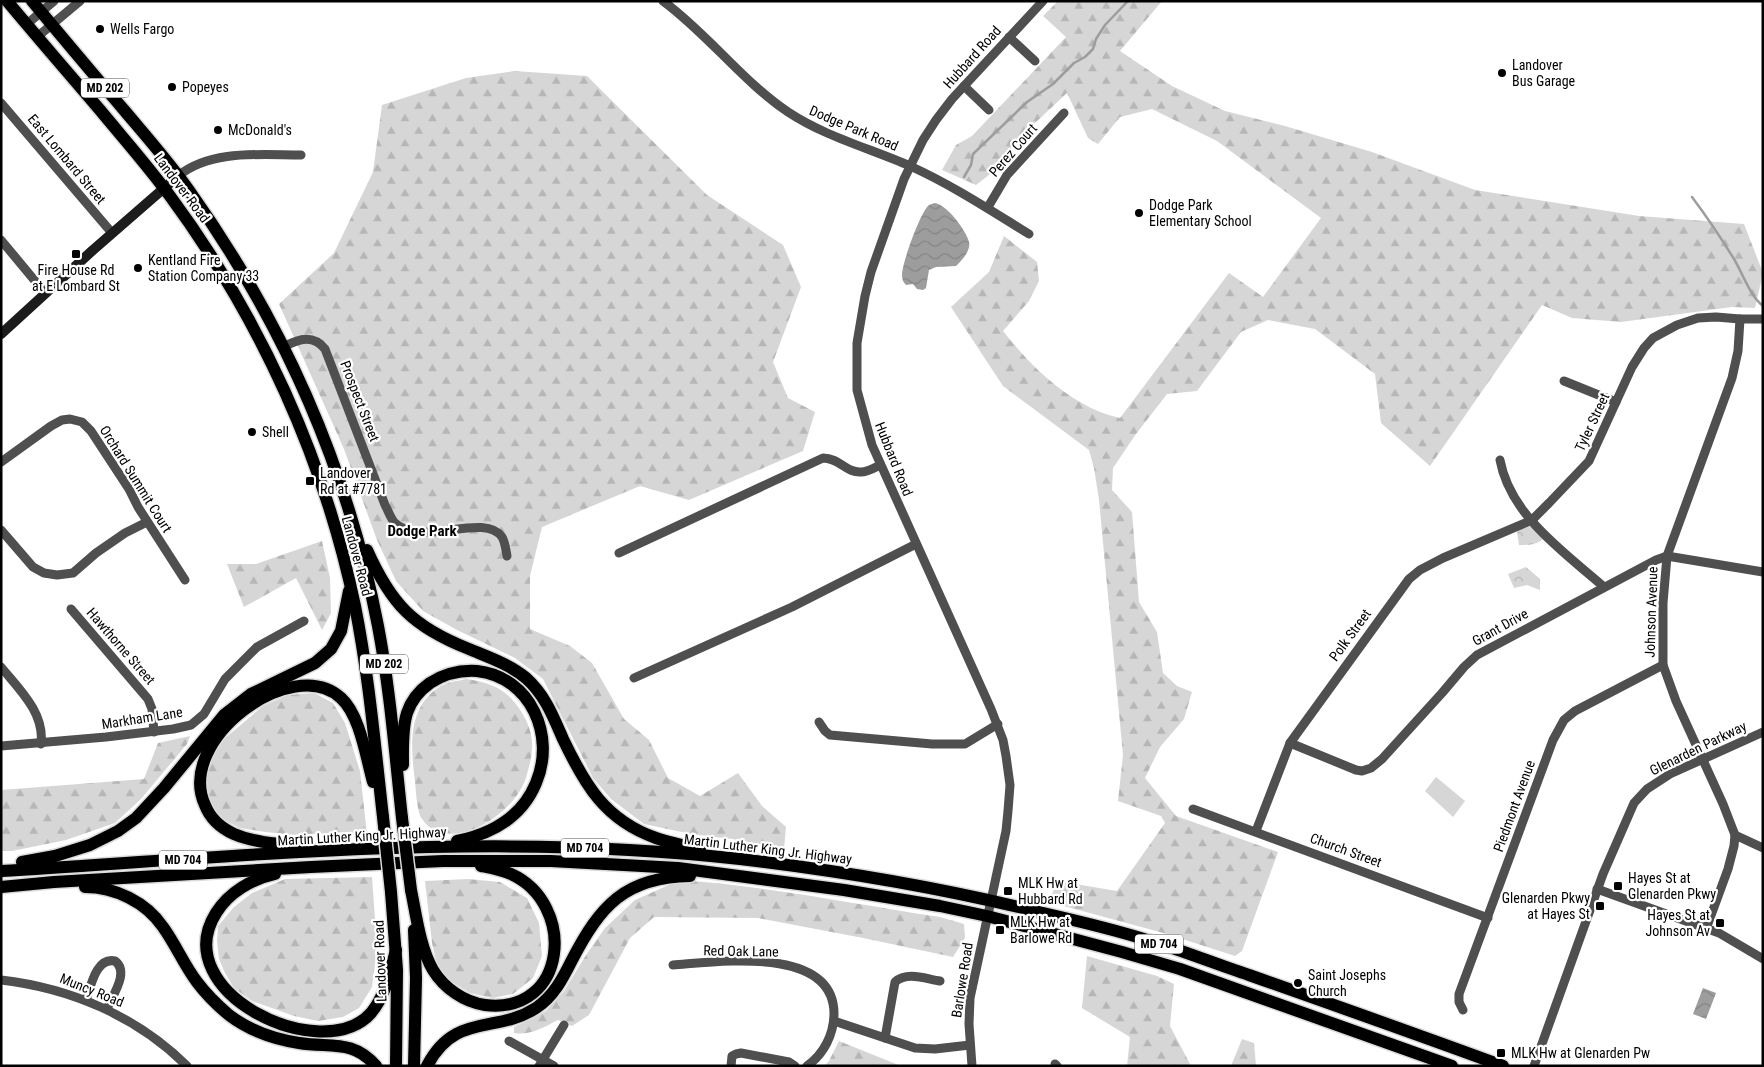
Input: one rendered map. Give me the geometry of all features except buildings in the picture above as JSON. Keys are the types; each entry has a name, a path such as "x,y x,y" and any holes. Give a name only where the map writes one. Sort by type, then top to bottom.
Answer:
{"main road":[{"name":"Landover Road","path":"7,1 164,188 198,236 227,280 268,355 314,463 337,535 350,586 365,662 396,950 396,1066"},
{"name":"Landover Road","path":"32,1 178,176 234,255 284,346 324,437 350,513 364,564 378,627 387,688 411,890 415,956 414,1066"},
{"path":"268,355 284,346"},
{"path":"350,513 379,576 405,612 421,626 438,636 512,668 538,690 547,703 583,778 594,795 610,811 628,825 656,838 736,859"},
{"path":"1,866 55,856 90,845 136,818 164,788 224,715 251,694 315,662 331,649 341,631 350,586"},
{"path":"402,818 404,730 410,707 421,691 445,675 466,671 490,674 517,688 536,713 542,736 541,764 534,789 519,809 492,830 475,837 434,846"},
{"path":"364,849 275,843 240,836 223,828 210,814 200,790 200,769 208,750 222,731 236,717 268,695 301,685 315,685 329,690 341,698 354,718 383,817"},
{"name":"Martin Luther King Jr. Highway","path":"1,871 434,846 602,848 736,859 865,876 990,900 1146,940 1503,1066"},
{"path":"411,890 427,958 434,971 449,989 475,1003 498,1005 519,1001 537,989 549,973 555,950 552,924 541,901 524,882 510,873 443,861"},
{"name":"Martin Luther King Jr. Highway","path":"2,887 54,882 443,861 551,861 678,868 865,893 987,916 1180,969 1452,1066"},
{"path":"312,867 270,876 253,882 229,897 217,911 208,934 208,951 214,975 229,995 258,1015 281,1025 317,1032 344,1030 360,1023 366,1018 381,998 396,950"},
{"path":"427,1066 438,1048 460,1032 520,1016 542,1004 560,982 592,924 606,908 625,892 641,884 658,879 680,876 736,876"},
{"path":"2,887 87,887 112,891 126,896 148,910 160,922 202,988 221,1008 236,1020 260,1033 279,1039 306,1044 352,1048 363,1053 376,1066"},
{"path":"1251,994 1253,977"}],"street":[{"path":"27,24 54,1"},
{"path":"37,37 80,1"},
{"name":"Dodge Park Road","path":"663,1 755,86 789,112 838,139 909,166 953,187 1029,234"},
{"name":"Hubbard Road","path":"990,900 1006,831 1010,795 1006,756 998,724 880,466 867,433 857,390 857,343 864,296 871,272 890,214 909,166 936,120 964,86 1043,1"},
{"path":"1009,37 1035,61"},
{"path":"964,86 989,110"},
{"name":"East Lombard Street","path":"1,103 112,233"},
{"name":"Perez Court","path":"988,207 1007,175 1064,114"},
{"path":"1,334 112,233 190,167 220,158 248,155 301,155"},
{"path":"1,240 45,294"},
{"name":"Tyler Street","path":"1532,520 1589,461 1638,356 1648,343 1659,334 1677,325 1698,318 1763,319"},
{"name":"Johnson Avenue","path":"1706,929 1728,869 1734,846 1734,835 1723,804 1676,701 1663,665 1663,603 1666,556 1732,378 1738,352 1740,319"},
{"name":"Prospect Street","path":"284,346 296,341 309,339 318,342 325,349 385,505 395,522 401,527 417,532 467,528 487,529 500,535 503,539 507,556"},
{"path":"1564,381 1616,402"},
{"name":"Orchard Summit Court","path":"1,462 62,420 70,419 82,422 91,431 129,489 185,580"},
{"path":"619,553 819,459 830,458 837,460 848,469 861,472 880,466"},
{"path":"1500,460 1504,478 1512,494 1532,520 1604,587"},
{"name":"Polk Street","path":"1256,831 1290,743 1409,579 1420,570 1443,558 1532,520"},
{"path":"1,530 33,567 44,573 57,575 73,573 96,553 126,533 148,522"},
{"path":"634,678 774,615 916,544"},
{"path":"1666,556 1763,572"},
{"name":"Grant Drive","path":"1290,743 1356,770 1362,771 1371,768 1402,739 1470,660 1509,637 1666,556"},
{"name":"Hawthorne Street","path":"71,609 148,699 152,709 154,732"},
{"name":"Markham Lane","path":"1,746 41,744 154,732 191,725 204,714 226,679 257,647 304,621"},
{"name":"Piedmont Avenue","path":"1463,1010 1459,1002 1459,994 1553,740 1560,726 1575,712 1663,665"},
{"path":"1,667 34,710 41,728 41,744"},
{"path":"819,722 830,735 932,744 965,744 998,724"},
{"name":"Glenarden Parkway","path":"1534,1066 1597,889 1630,810 1640,795 1661,779 1763,732"},
{"name":"Church Street","path":"1193,809 1488,918"},
{"path":"1734,835 1763,848"},
{"path":"1597,889 1706,929 1732,940 1763,959"},
{"name":"Barlowe Road","path":"972,1066 969,1018 970,998 990,900"},
{"path":"86,1000 100,965 106,960 115,961 120,966 121,974 107,1009"},
{"name":"Red Oak Lane","path":"672,965 751,962 800,968 817,977 828,988 833,1002 834,1021"},
{"path":"885,1038 895,982 906,976 940,981"},
{"name":"Muncy Road","path":"1,980 39,985 107,1009 149,1034 186,1066"},
{"path":"807,1066 822,1052 834,1021 907,1046 929,1049 970,1045"},
{"path":"541,1062 564,1025"},
{"path":"509,1041 541,1062 554,1066"},
{"path":"730,1066 732,1056 742,1053 790,1062 795,1066"}],"green space":[{"path":"1058,1 1162,1 1120,51 1172,86 1225,111 1285,126 1372,152 1475,190 1639,216 1744,224 1763,273 1755,308 1732,307 1621,322 1572,318 1542,305 1430,466 1381,423 1375,374 1315,329 1268,320 1241,332 1197,391 1167,394 1136,434 1113,468 1112,490 1132,512 1139,602 1157,632 1163,673 1177,686 1192,692 1184,719 1160,747 1145,778 1176,816 1278,852 1242,951 1235,956 1167,934 1049,902 1057,881 1117,891 1165,823 1161,816 1118,801 1123,755 1099,500 1089,450 1003,386 951,307 989,272 1004,236 1037,262 1039,281 1029,301 1003,331 1027,359 1055,385 1086,405 1120,418 1229,273 1263,297 1321,218 1217,141 1152,109 1120,117 1098,144 1088,138 1067,93 1018,139 998,168 976,185 942,170 956,145 972,136 1066,37 1043,16"},
{"path":"515,71 587,76 707,195 783,245 801,287 773,362 788,398 815,412 803,451 689,500 640,486 542,527 530,576 530,629 570,646 592,663 624,719 649,740 668,778 700,796 738,773 762,806 786,827 784,849 733,839 691,834 644,824 611,799 593,778 543,679 515,658 423,611 396,581 377,540 344,449 279,304 334,253 373,172 382,105 466,78"},
{"path":"1534,526 1545,538 1533,544 1519,545 1517,532 1521,527"},
{"path":"322,541 330,578 331,613 322,630 296,578 244,607 227,564 256,564"},
{"path":"1526,567 1540,579 1540,590 1527,585 1514,588 1508,574"},
{"path":"466,679 492,685 515,702 529,728 532,751 524,783 517,796 508,806 498,815 474,829 448,834 432,829 420,816 412,756 413,729 422,705 430,695 441,686"},
{"path":"314,693 333,703 345,723 360,771 367,835 347,832 295,835 265,832 240,828 222,819 211,804 206,787 207,773 214,754 224,739 263,706 288,695"},
{"path":"190,736 187,744 141,799 115,823 66,840 12,851 1,851 1,790 144,779 158,743"},
{"path":"1436,777 1465,801 1453,817 1425,791"},
{"path":"372,877 377,948 372,987 359,1008 343,1017 318,1021 294,1016 252,1001 234,988 219,959 217,941 218,926 234,907 252,893 285,879"},
{"path":"468,879 500,882 527,898 539,923 542,956 533,978 513,994 493,998 470,993 450,981 437,965 432,943 425,881"},
{"path":"680,880 778,891 940,917 964,924 965,938 953,957 758,918 654,917 630,938 589,1015 572,1026 558,1020 531,1032 514,1033 514,1027 546,1011 564,991 605,928 635,900"},
{"path":"1087,956 1157,976 1174,984 1170,1026 1191,1066 1127,1066 1130,1037 1082,1008"},
{"path":"1242,1039 1254,1043 1256,1066 1231,1066"},
{"path":"839,1041 901,1066 824,1066 829,1061"}],"water":[{"path":"935,203 945,208 960,225 969,242 969,249 956,266 936,267 929,270 926,288 923,290 917,289 913,284 906,285 904,283 903,269 916,228 928,206"},
{"path":"1703,988 1716,993 1706,1019 1693,1014"}],"waterway":[{"path":"964,177 971,165 973,154 1027,102 1053,84 1074,63 1085,57 1093,49 1096,39 1105,25 1128,1"},
{"path":"1692,197 1729,251 1754,297 1763,306"}],"place":[{"name":"Wells Fargo","path":"100,29"},
{"name":"Landover Bus Garage","path":"1502,73"},
{"name":"Popeyes","path":"172,87"},
{"name":"McDonald's","path":"218,130"},
{"name":"Dodge Park Elementary School","path":"1139,213"},
{"name":"Fire House Rd at E Lombard St","path":"76,254"},
{"name":"Kentland Fire Station Company 33","path":"138,268"},
{"name":"Shell","path":"252,432"},
{"name":"Landover Rd at #7781","path":"310,481"},
{"name":"Hayes St at Glenarden Pkwy","path":"1618,886"},
{"name":"MLK Hw at Hubbard Rd","path":"1008,891"},
{"name":"Glenarden Pkwy at Hayes St","path":"1600,906"},
{"name":"Hayes St at Johnson Av","path":"1720,923"},
{"name":"MLK Hw at Barlowe Rd","path":"1000,930"},
{"name":"Saint Josephs Church","path":"1298,983"},
{"name":"MLK Hw at Glenarden Pw","path":"1501,1053"}],"district":[{"name":"Dodge Park","path":"422,531"}]}
